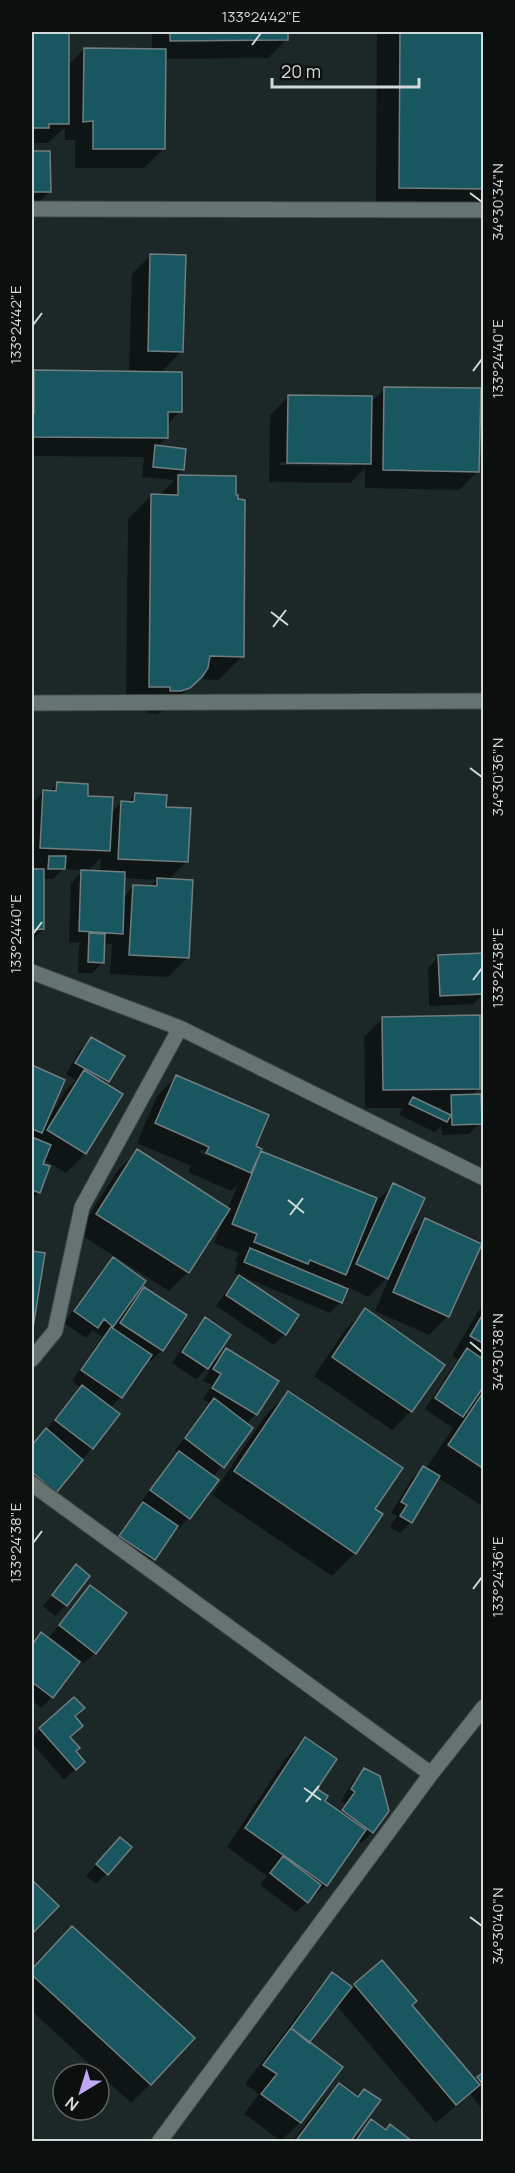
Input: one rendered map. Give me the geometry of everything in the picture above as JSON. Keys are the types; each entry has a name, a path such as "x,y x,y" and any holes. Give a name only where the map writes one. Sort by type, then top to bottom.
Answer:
{"street":[{"path":"32,209 483,210"},
{"path":"32,703 483,701"},
{"path":"32,972 180,1028 483,1178"},
{"path":"32,1359 55,1331 82,1207 180,1028"},
{"path":"32,1484 431,1774"},
{"path":"159,2142 483,1707"}],"building":[{"path":"32,32 69,32 69,124 49,124 49,128 32,128"},
{"path":"170,32 288,32 288,40 170,41"},
{"path":"400,32 484,32 484,189 399,188"},
{"path":"84,48 166,49 165,149 93,149 93,121 83,122"},
{"path":"32,151 50,151 51,192 32,192"},
{"path":"150,254 186,255 183,352 148,351"},
{"path":"34,370 182,372 182,412 168,412 168,438 32,437"},
{"path":"384,387 481,388 479,472 383,470"},
{"path":"288,395 372,396 371,464 287,463"},
{"path":"155,445 186,449 184,470 153,467"},
{"path":"178,475 236,476 236,495 238,499 245,500 244,657 210,656 208,668 190,688 170,691 170,687 149,687 151,494 178,495"},
{"path":"57,782 88,784 88,796 113,797 110,851 40,848 43,790 56,791"},
{"path":"135,793 167,795 166,807 191,808 188,862 118,859 121,801 134,802"},
{"path":"49,856 66,856 65,869 48,869"},
{"path":"32,869 44,869 44,929 32,930"},
{"path":"81,870 125,872 123,934 79,931"},
{"path":"157,878 193,880 189,958 129,955 133,885 157,886"},
{"path":"89,933 105,934 104,963 88,962"},
{"path":"484,953 484,994 440,996 438,955"},
{"path":"480,1015 480,1089 383,1090 382,1017"},
{"path":"91,1037 125,1056 109,1082 75,1063"},
{"path":"32,1065 65,1080 42,1133 32,1129"},
{"path":"84,1070 123,1094 86,1154 47,1130"},
{"path":"176,1075 269,1115 256,1146 262,1149 251,1173 206,1153 209,1147 155,1123"},
{"path":"481,1094 482,1124 452,1125 451,1095"},
{"path":"413,1097 451,1115 447,1122 409,1104"},
{"path":"32,1137 51,1145 43,1164 50,1166 40,1193 32,1190"},
{"path":"137,1149 230,1209 189,1273 96,1214"},
{"path":"261,1151 377,1198 346,1275 310,1260 308,1264 254,1242 257,1234 232,1224"},
{"path":"393,1183 425,1198 388,1279 356,1264"},
{"path":"425,1218 482,1244 449,1317 393,1292"},
{"path":"250,1248 348,1289 342,1303 244,1262"},
{"path":"32,1251 45,1253 33,1328 32,1328"},
{"path":"113,1257 146,1281 113,1327 104,1319 98,1328 74,1311"},
{"path":"239,1275 299,1315 286,1335 226,1295"},
{"path":"144,1287 187,1315 163,1351 120,1323"},
{"path":"365,1308 445,1365 412,1412 332,1357"},
{"path":"484,1312 484,1344 470,1336"},
{"path":"205,1317 231,1335 208,1369 182,1352"},
{"path":"111,1327 152,1355 122,1398 81,1370"},
{"path":"226,1348 279,1381 257,1415 212,1388 221,1374 213,1369"},
{"path":"467,1348 484,1360 484,1386 463,1417 435,1398"},
{"path":"82,1385 120,1414 93,1449 55,1420"},
{"path":"288,1391 403,1468 375,1509 383,1514 356,1554 234,1471"},
{"path":"484,1391 484,1469 448,1445"},
{"path":"214,1398 253,1428 224,1468 185,1438"},
{"path":"46,1428 83,1460 56,1493 32,1472 32,1445"},
{"path":"179,1451 219,1480 190,1519 150,1490"},
{"path":"423,1466 440,1476 412,1523 400,1516 407,1505 401,1502"},
{"path":"143,1502 178,1526 155,1560 119,1536"},
{"path":"76,1564 90,1576 67,1606 52,1595"},
{"path":"90,1585 127,1613 96,1654 59,1625"},
{"path":"41,1632 80,1662 53,1698 32,1682 32,1645"},
{"path":"74,1697 85,1708 75,1716 83,1726 70,1737 80,1748 76,1751 85,1762 76,1770 39,1728"},
{"path":"305,1737 337,1759 317,1789 328,1796 325,1801 366,1830 327,1886 245,1828"},
{"path":"364,1768 380,1776 389,1811 373,1833 342,1810 355,1792 351,1789"},
{"path":"120,1837 132,1847 108,1875 96,1864"},
{"path":"283,1856 321,1885 308,1903 270,1873"},
{"path":"32,1880 59,1906 32,1934"},
{"path":"72,1926 195,2038 151,2085 32,1975 32,1969"},
{"path":"382,1960 417,2001 412,2005 480,2085 456,2105 354,1984"},
{"path":"332,1972 352,1987 309,2043 291,2028"},
{"path":"291,2028 343,2067 301,2123 261,2094 277,2074 263,2065"},
{"path":"484,2072 484,2086 477,2077"},
{"path":"339,2083 358,2097 364,2089 381,2100 350,2142 295,2142"},
{"path":"371,2119 386,2130 390,2124 413,2142 355,2142"}]}
